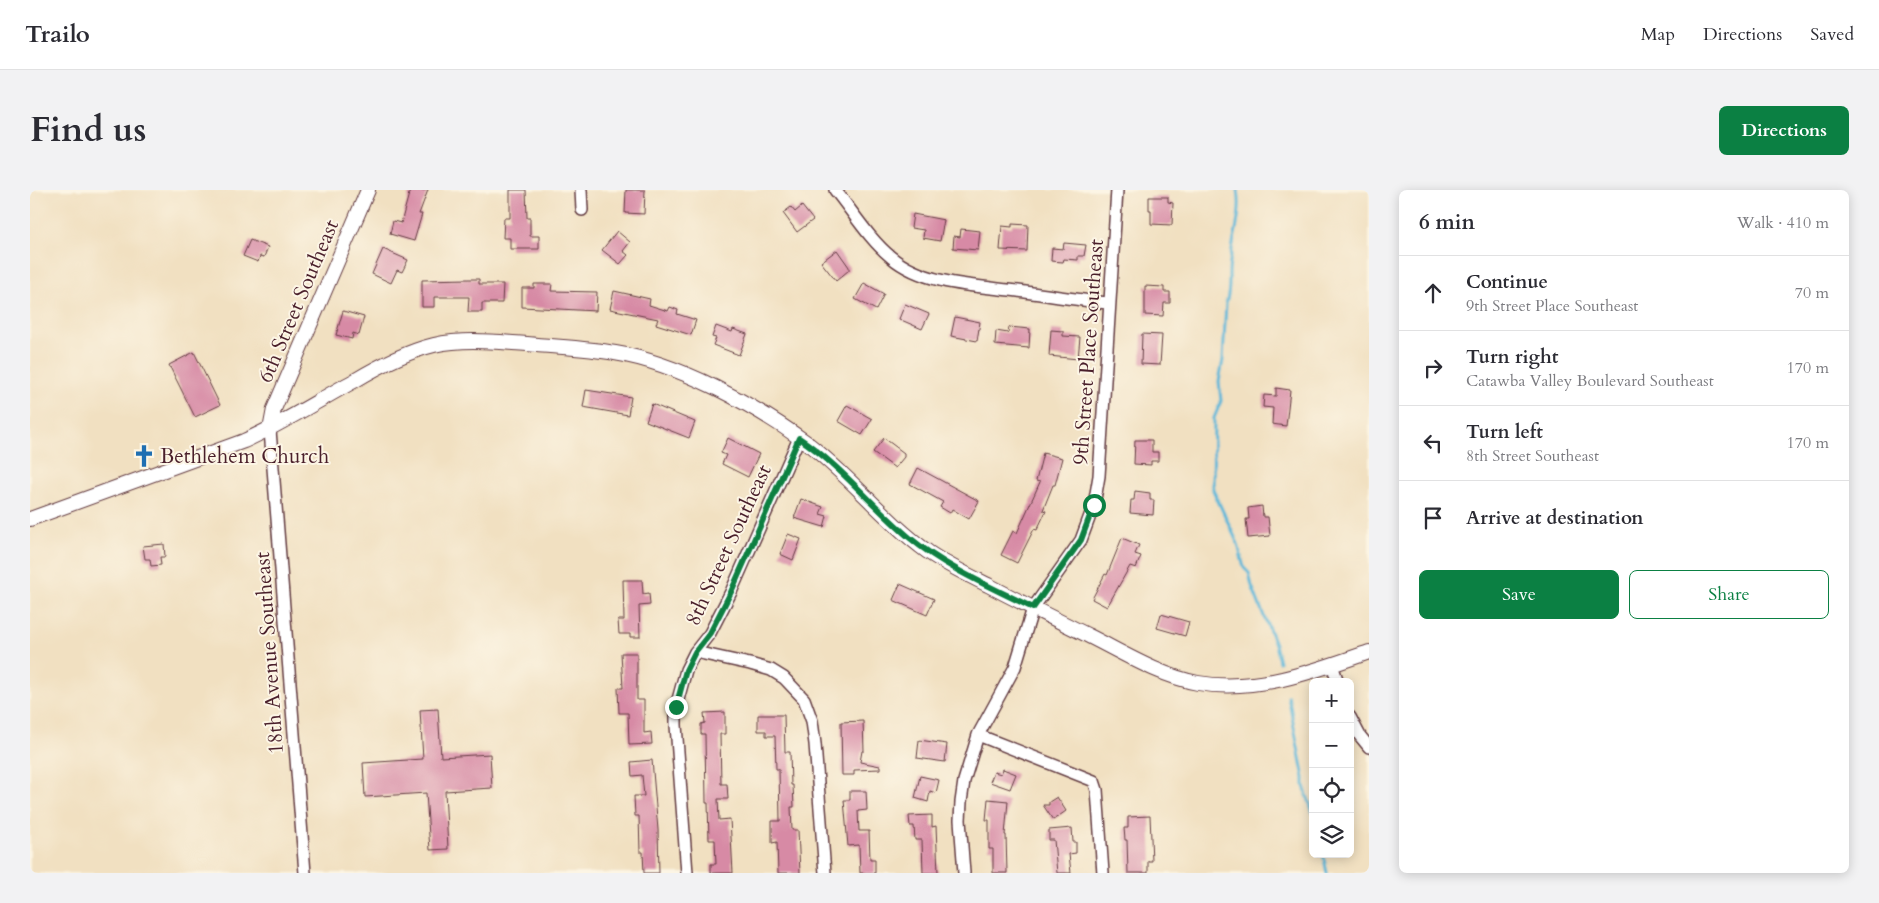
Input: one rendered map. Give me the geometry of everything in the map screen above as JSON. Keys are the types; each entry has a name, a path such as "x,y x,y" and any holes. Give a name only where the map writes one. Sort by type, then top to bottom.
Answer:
{"street":[{"name":"6th Street Southeast","path":"270,430 278,401 368,190"},
{"path":"580,190 582,210"},
{"path":"835,190 876,242 892,258 926,275 959,284 1108,303"},
{"name":"9th Street Place Southeast","path":"964,873 960,820 961,802 964,781 978,736 1015,667 1033,608 1081,540 1094,505 1099,476 1108,303 1112,283 1116,190"},
{"path":"30,519 219,451 270,430 373,370 416,350 457,341 485,341 615,353 653,363 689,376 717,389 777,423 829,462 888,519 918,544 959,570 1155,669 1197,683 1228,685 1273,681 1301,675 1369,652"},
{"name":"18th Avenue Southeast","path":"270,430 305,873"},
{"name":"8th Street Southeast","path":"687,873 676,707 686,670 695,652 710,633 731,592 799,438"},
{"path":"695,652 771,670 784,678 804,699 812,721 814,736 825,873"},
{"path":"1332,665 1337,678"},
{"path":"1353,723 1369,747"},
{"path":"978,736 1094,781 1097,790 1103,873"}],"building":[{"path":"410,190 428,190 419,214 422,214 414,241 390,234 393,221 401,223"},
{"path":"510,190 526,190 527,218 530,218 530,236 539,236 539,249 510,249 510,238 503,238 504,218 510,218"},
{"path":"626,190 645,190 644,214 625,213"},
{"path":"1149,197 1168,197 1168,202 1173,203 1172,225 1151,224"},
{"path":"802,206 813,220 797,232 783,213 791,207 795,212"},
{"path":"913,214 944,220 940,241 923,238 924,230 911,228"},
{"path":"1012,224 1028,225 1027,251 1000,250 1002,226 1012,227"},
{"path":"961,229 980,231 978,250 953,248 954,236 960,237"},
{"path":"617,231 630,242 623,251 628,255 620,264 602,250"},
{"path":"250,240 268,247 264,257 260,256 258,262 243,256"},
{"path":"1064,243 1086,245 1084,256 1078,256 1078,260 1064,259 1063,262 1051,261 1052,248 1063,249"},
{"path":"383,249 408,260 402,272 397,270 391,283 372,274"},
{"path":"837,250 849,267 849,270 836,281 821,262"},
{"path":"479,279 479,284 503,284 502,303 482,303 482,312 468,312 469,297 434,297 434,307 422,307 422,280"},
{"path":"864,283 884,294 876,310 855,299"},
{"path":"534,284 552,284 551,291 597,292 596,311 522,307 522,288 534,288"},
{"path":"1145,286 1164,287 1164,292 1170,292 1170,303 1164,303 1163,316 1145,315"},
{"path":"614,291 650,299 649,305 668,311 670,307 678,310 677,314 696,320 691,335 656,324 658,319 610,309"},
{"path":"905,304 929,314 922,329 899,319"},
{"path":"343,311 364,317 359,335 353,333 352,339 336,335"},
{"path":"955,317 980,322 977,341 951,336"},
{"path":"716,326 732,332 733,329 747,334 739,355 713,345 716,338 712,337"},
{"path":"1009,327 1030,329 1029,348 995,345 996,331 1008,333"},
{"path":"1051,330 1063,331 1063,336 1080,337 1078,359 1049,356"},
{"path":"1142,334 1162,335 1160,365 1141,364"},
{"path":"194,352 220,405 195,417 169,365"},
{"path":"1276,388 1290,390 1286,426 1272,424 1273,408 1263,407 1264,395 1276,396"},
{"path":"586,390 631,397 628,415 583,407"},
{"path":"652,404 695,422 689,438 646,421"},
{"path":"847,405 872,419 862,435 838,421"},
{"path":"728,438 759,454 748,477 722,464 726,455 721,453"},
{"path":"884,438 904,453 904,457 895,468 873,452"},
{"path":"1135,440 1152,440 1152,452 1158,452 1158,461 1151,461 1151,465 1134,464"},
{"path":"1043,453 1062,458 1055,485 1053,485 1043,510 1046,511 1037,530 1034,529 1017,563 1001,555 1013,531 1017,533 1040,482 1036,481"},
{"path":"918,468 979,501 969,519 952,509 950,513 940,507 943,502 910,484"},
{"path":"1135,491 1150,493 1150,500 1154,500 1153,515 1130,513 1131,500 1134,500"},
{"path":"801,499 823,507 820,514 827,516 824,527 794,518"},
{"path":"1262,506 1263,517 1268,517 1270,536 1248,538 1246,519 1249,519 1248,508"},
{"path":"788,534 801,539 793,560 780,554"},
{"path":"1122,538 1139,545 1135,554 1141,556 1136,568 1130,566 1107,607 1092,599 1105,574 1107,575"},
{"path":"164,544 165,557 160,557 161,565 151,566 150,559 145,559 143,546"},
{"path":"623,580 642,580 643,594 649,593 650,605 639,606 640,637 630,637 630,634 619,634 618,620 624,620"},
{"path":"900,584 934,599 927,615 893,600"},
{"path":"1161,614 1189,622 1185,636 1157,628"},
{"path":"621,653 637,653 637,700 644,700 644,733 651,732 652,744 629,745 628,713 619,713 618,688 623,688"},
{"path":"438,709 441,757 490,754 492,788 445,791 448,849 430,850 426,793 365,797 363,763 423,759 420,710"},
{"path":"725,712 725,734 720,734 721,784 727,784 728,799 718,799 719,820 730,819 733,873 711,873 711,864 716,864 715,840 709,840 708,803 706,803 705,734 701,734 701,724 705,723 704,713"},
{"path":"758,715 784,715 785,752 790,752 791,785 793,785 794,807 791,807 792,830 798,830 800,873 778,873 777,842 772,843 772,821 780,821 779,769 776,769 775,736 766,736 766,731 758,731"},
{"path":"863,721 864,751 862,751 860,762 880,766 880,769 854,770 854,775 842,775 841,722"},
{"path":"919,740 947,744 945,762 917,758"},
{"path":"652,760 658,830 659,873 644,873 643,852 640,852 639,816 635,816 634,796 644,796 642,775 632,776 631,762"},
{"path":"1003,769 1016,774 1010,789 990,782 994,772 1001,774"},
{"path":"920,776 939,780 936,793 930,791 928,802 915,798"},
{"path":"850,791 866,791 867,810 858,811 859,831 869,831 870,859 875,859 875,873 860,873 859,845 848,846 844,800 850,800"},
{"path":"1057,797 1066,811 1053,820 1043,805 1049,805 1049,802"},
{"path":"988,799 1008,801 1005,835 1007,873 993,873 993,849 989,849 989,820 986,820"},
{"path":"932,815 932,827 936,826 938,873 923,873 922,840 915,840 914,826 910,826 909,816"},
{"path":"1150,816 1152,861 1148,861 1148,873 1128,873 1127,840 1125,840 1124,828 1128,828 1128,817"},
{"path":"1072,828 1073,842 1076,842 1076,853 1069,854 1071,873 1057,873 1054,840 1049,840 1049,830"}],"waterway":[{"path":"1238,190 1239,211 1230,262 1223,360 1219,381 1221,401 1214,418 1213,490 1238,544 1244,568 1249,573 1252,586 1275,644 1279,662"},
{"path":"1288,696 1304,786 1309,801"},
{"path":"1324,858 1327,873"}],"place":[{"name":"Bethlehem Church","path":"144,456"}],"route":[{"path":"676,707 679,690 686,670 695,652 710,633 731,592 799,438 849,480 910,539 932,555 1033,608 1081,540 1094,505"}]}
